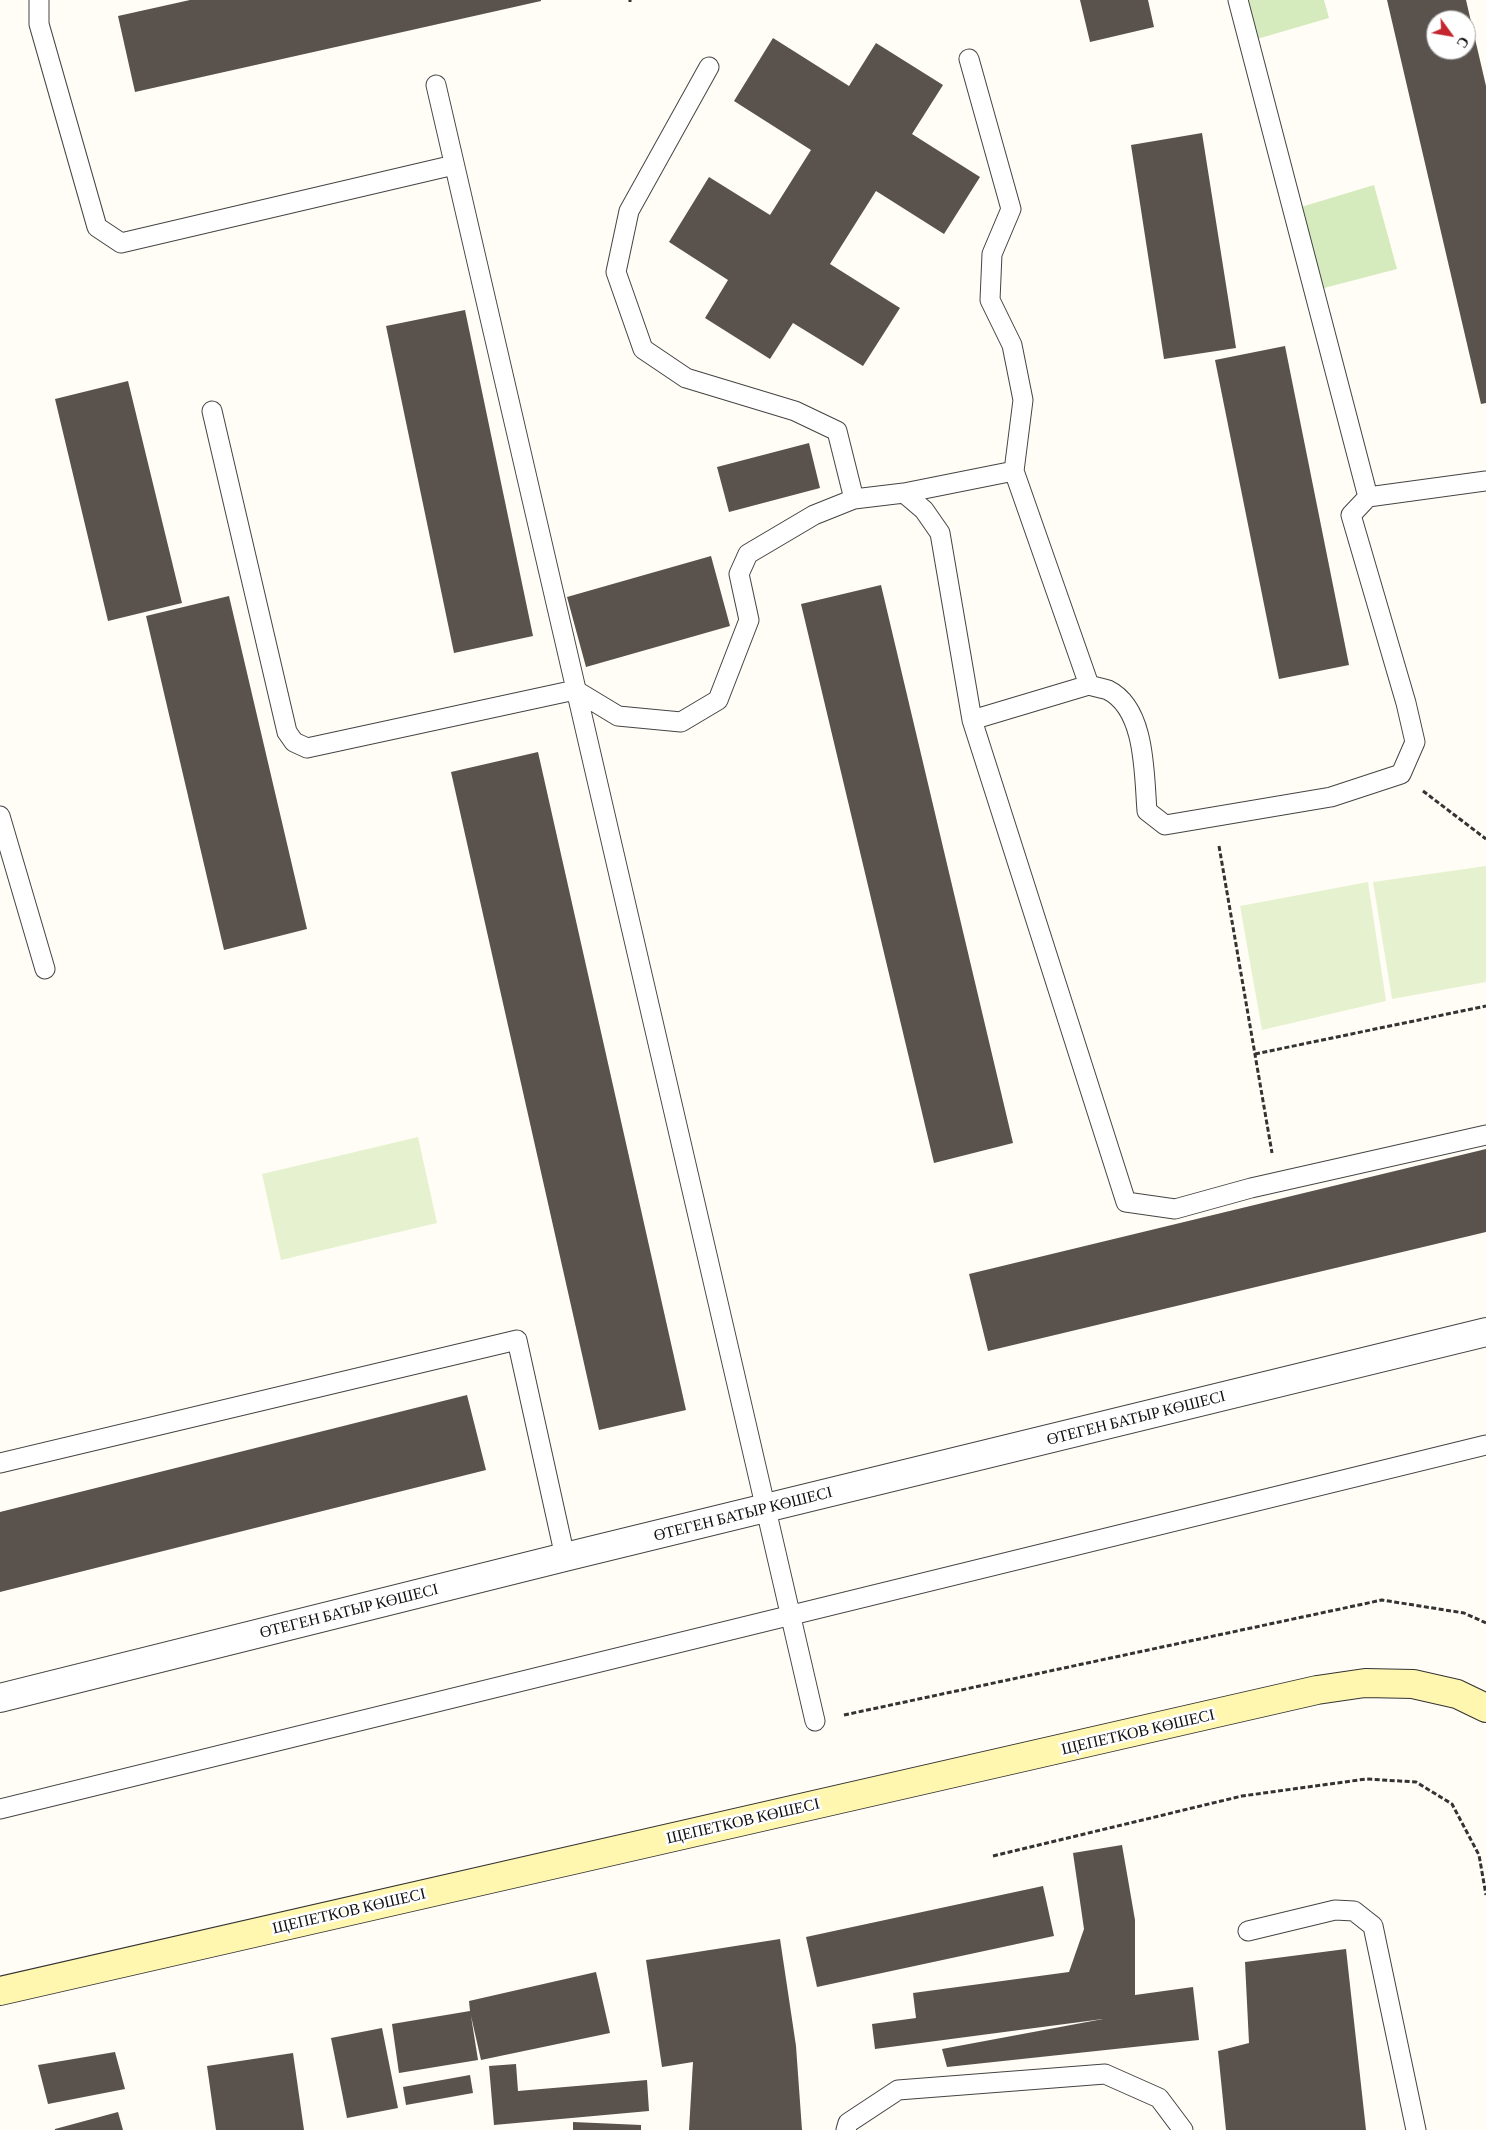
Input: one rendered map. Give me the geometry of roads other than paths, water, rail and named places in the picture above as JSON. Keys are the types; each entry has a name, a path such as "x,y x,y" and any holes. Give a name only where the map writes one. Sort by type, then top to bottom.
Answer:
{"main road":[{"name":"ЩЕПЕТКОВ КӨШЕСІ","path":"0,1991 1318,1690 1365,1683 1413,1684 1457,1694 1486,1708"}],"street":[{"name":"ӨТЕГЕН БАТЫР КӨШЕСІ","path":"0,1698 564,1557 1486,1332"}],"lane":[{"path":"39,0 39,24 97,227 121,243 454,165"},
{"path":"1238,0 1368,497"},
{"path":"969,59 1011,209 992,254 990,300 1012,345 1023,400 1014,471 1089,685"},
{"path":"710,67 629,211 616,272 643,349 686,378 795,411 837,431 854,499"},
{"path":"436,85 815,1722"},
{"path":"212,411 287,732 294,742 307,748 575,690 618,716 681,722 718,700 749,620 739,574 748,554 814,515 854,499 904,493 1014,471"},
{"path":"972,720 1089,685 1108,690 1126,706 1140,736 1148,811 1165,825 1331,797 1401,774 1415,742 1406,703 1350,515 1368,497 1486,482"},
{"path":"904,493 924,510 940,534 972,720 1126,1202 1175,1209 1276,1182 1486,1135"},
{"path":"0,816 45,969"},
{"path":"0,1463 517,1340 564,1557"},
{"path":"0,1808 1486,1445"},
{"path":"1248,1931 1335,1910 1354,1911 1374,1926 1416,2130"},
{"path":"846,2130 848,2123 898,2090 1105,2074 1159,2098 1183,2130"}]}
